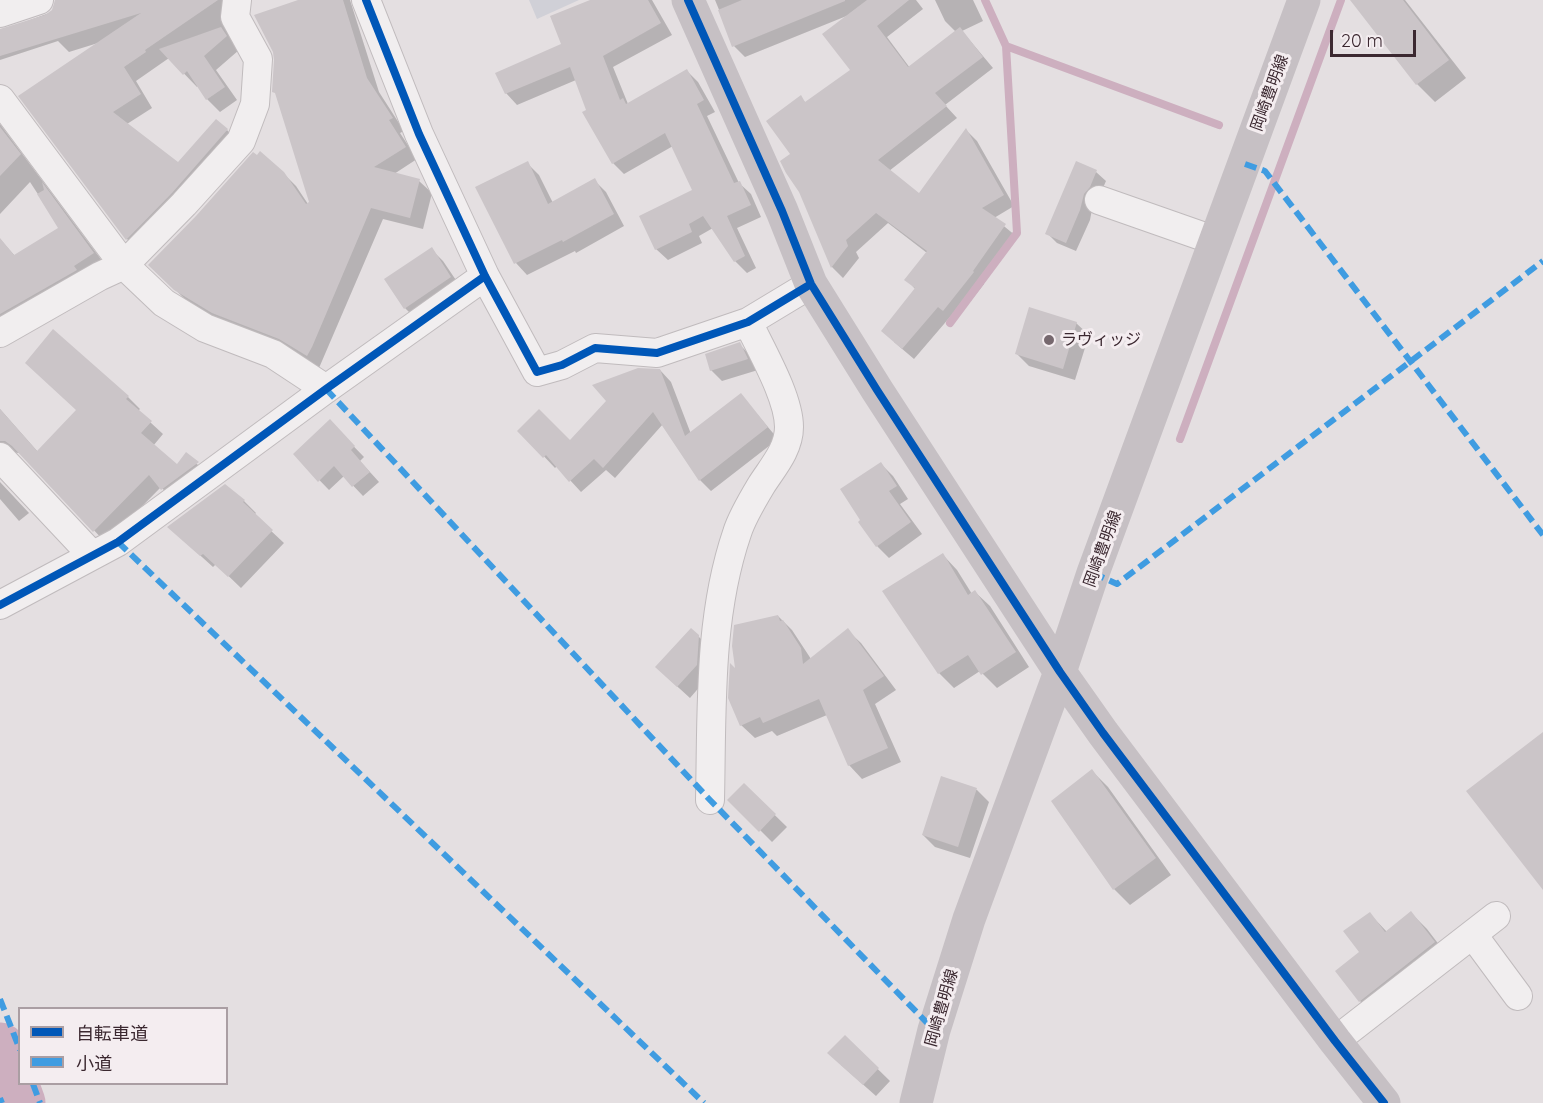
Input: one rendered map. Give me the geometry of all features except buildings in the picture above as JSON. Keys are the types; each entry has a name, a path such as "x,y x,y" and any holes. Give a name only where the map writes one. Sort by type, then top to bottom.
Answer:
{"street":[{"path":"0,13 39,0"},
{"path":"0,333 100,276 124,265 241,141 255,104 258,59 235,17 237,0"},
{"path":"366,0 419,134 485,276 537,372 562,365 595,348 657,353 748,321 811,284"},
{"path":"688,0 782,212 811,284 1060,672 1103,733 1384,1103"},
{"name":"岡崎豊明線","path":"916,1103 934,1030 969,919 1060,672 1093,573 1304,0"},
{"path":"0,99 124,265 164,303 205,328 273,354 326,388"},
{"path":"1099,200 1216,241"},
{"path":"0,605 118,542 326,388 485,276"},
{"path":"710,800 713,652 725,578 737,531 760,487 784,450 789,428 786,405 748,321"},
{"path":"0,457 92,555"},
{"path":"1335,1041 1496,916"},
{"path":"1473,935 1518,996"}],"shaded area":[{"path":"529,0 579,0 537,19"}],"waterway":[{"path":"950,323 1017,233 1006,46 985,0"},
{"path":"1180,439 1341,0"},
{"path":"1006,46 1219,125"},
{"path":"0,1048 20,1103"}],"marked path":[{"path":"1245,164 1265,171 1543,535"},
{"path":"1093,573 1117,584 1543,261"},
{"path":"326,389 710,800 934,1030"},
{"path":"118,542 704,1103"},
{"path":"0,999 18,1045"},
{"path":"33,1085 40,1103"},
{"path":"0,1098 2,1103"}],"cycle path":[{"path":"366,0 419,134 485,276 537,372 562,365 595,348 657,353 748,322 811,284"},
{"path":"688,0 782,211 811,284 877,390 1060,672 1103,733 1384,1103"},
{"path":"0,605 118,542 326,389 485,276"}],"place":[{"name":"ラヴィッジ","path":"1049,340"}]}
